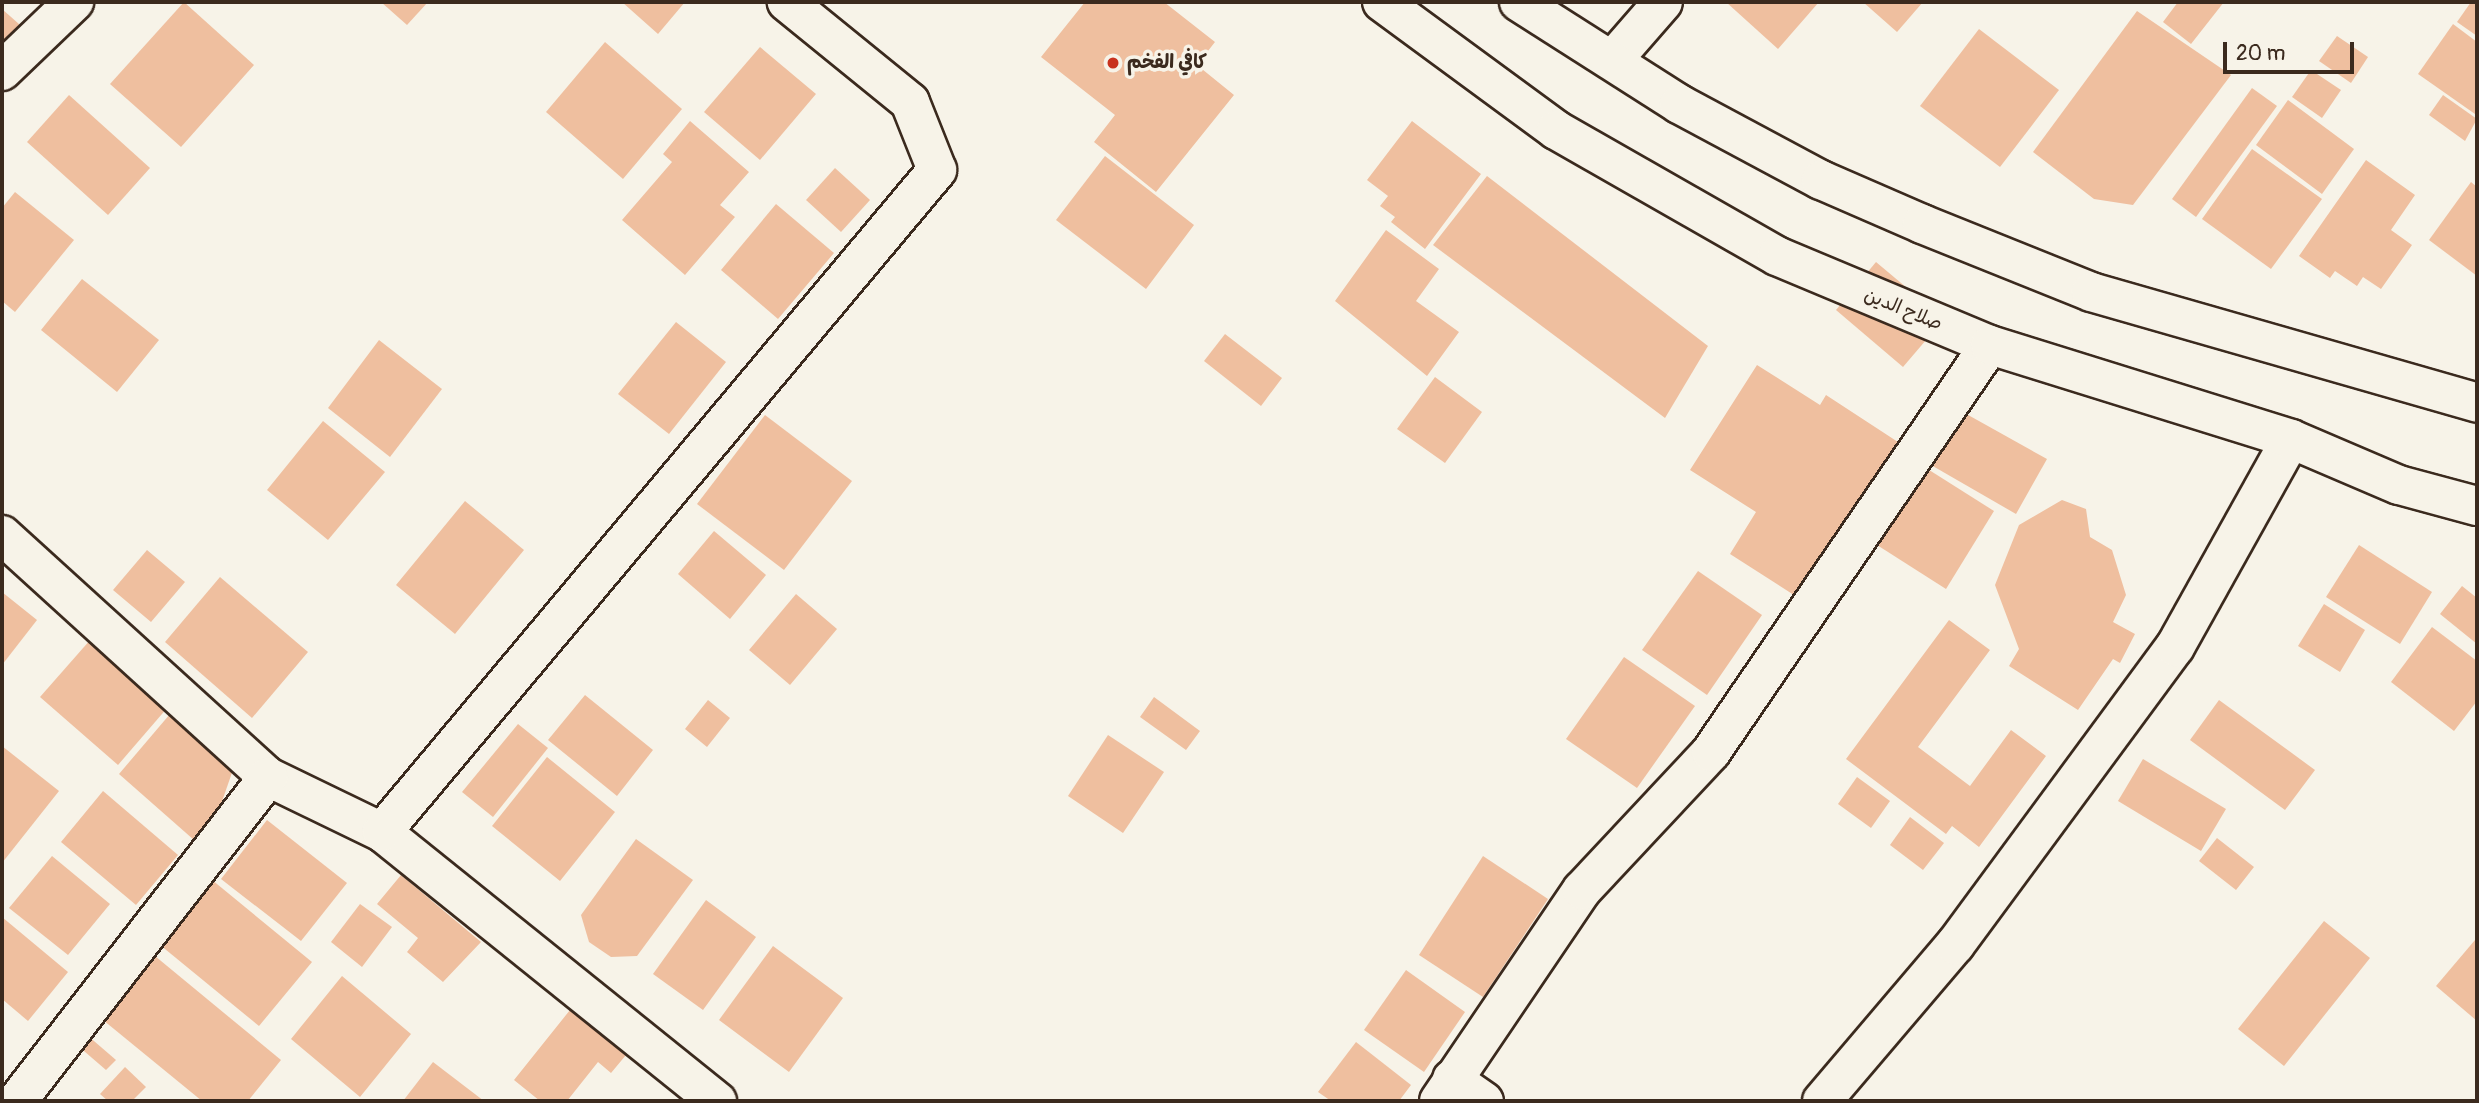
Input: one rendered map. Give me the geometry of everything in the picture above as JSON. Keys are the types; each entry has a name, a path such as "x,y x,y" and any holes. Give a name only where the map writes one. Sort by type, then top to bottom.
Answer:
{"main road":[{"path":"2,71 74,2"},
{"path":"382,832 937,170 910,102 787,2"},
{"name":"صلاح الدين","path":"1382,2 1556,130 1665,198 1777,256 1990,345 2291,439 2399,485 2477,506"},
{"path":"1520,2 1679,104 1821,180 1922,224 2091,292 2477,404"},
{"path":"1617,55 1663,2"},
{"path":"1484,1101 1446,1090 1583,890 1711,752 1990,345"},
{"path":"1822,1101 1955,945 2175,647 2291,439"},
{"path":"2,535 268,777 382,832 717,1101"},
{"path":"17,1101 268,777"}],"building":[{"path":"184,2 254,65 181,147 110,84"},
{"path":"381,2 428,2 407,25"},
{"path":"622,2 685,2 658,34"},
{"path":"1085,2 1164,2 1215,42 1197,65 1234,95 1156,192 1094,142 1115,115 1041,57"},
{"path":"1726,2 1819,2 1778,49"},
{"path":"1863,2 1923,2 1897,32"},
{"path":"2178,2 2224,2 2191,44 2163,22"},
{"path":"2471,2 2477,2 2477,36 2457,22"},
{"path":"2,9 28,32 2,61"},
{"path":"2137,11 2231,75 2133,205 2094,199 2033,152"},
{"path":"2453,24 2477,42 2475,114 2418,74"},
{"path":"1979,29 2059,90 2000,167 1920,106"},
{"path":"2337,36 2368,57 2351,83 2319,61"},
{"path":"605,42 682,109 623,179 546,112"},
{"path":"760,47 816,94 760,160 704,112"},
{"path":"2311,70 2341,90 2322,118 2292,97"},
{"path":"2252,88 2277,106 2196,217 2172,199"},
{"path":"69,95 150,168 108,215 27,142"},
{"path":"2443,95 2477,119 2465,141 2429,115"},
{"path":"2288,100 2354,149 2322,194 2256,145"},
{"path":"690,121 749,172 720,205 735,217 685,275 622,220 672,162 663,154"},
{"path":"1412,121 1481,174 1425,249 1391,222 1395,217 1380,206 1388,196 1367,180"},
{"path":"2252,149 2322,199 2271,269 2202,219"},
{"path":"1105,156 1194,225 1146,289 1056,220"},
{"path":"2366,160 2415,195 2391,230 2412,245 2381,289 2363,277 2357,286 2335,271 2330,278 2299,256"},
{"path":"835,168 870,200 841,232 806,200"},
{"path":"1487,176 1708,346 1665,418 1433,245"},
{"path":"2471,182 2477,187 2477,276 2429,240"},
{"path":"15,192 74,240 15,312 2,301 2,208"},
{"path":"776,204 834,253 778,319 721,270"},
{"path":"1386,230 1439,269 1416,301 1459,332 1427,376 1335,301"},
{"path":"1876,262 1944,319 1903,367 1836,310"},
{"path":"82,279 159,340 117,392 41,330"},
{"path":"676,322 726,362 669,434 618,394"},
{"path":"1225,334 1282,378 1261,406 1204,361"},
{"path":"379,340 442,389 390,457 328,408"},
{"path":"1757,365 1820,405 1826,395 1901,444 1797,597 1730,554 1756,512 1690,470"},
{"path":"1435,377 1482,412 1445,463 1397,429"},
{"path":"1961,411 2047,459 2016,514 1931,465"},
{"path":"765,415 852,481 784,570 697,504"},
{"path":"323,421 385,472 328,540 267,490"},
{"path":"1926,468 1994,511 1946,589 1877,545"},
{"path":"2062,500 2086,509 2090,537 2112,550 2126,595 2113,622 2135,634 2120,663 2113,659 2078,710 2009,666 2019,649 1995,585 2019,525"},
{"path":"465,501 524,550 455,634 396,585"},
{"path":"714,531 766,575 730,619 678,574"},
{"path":"2359,545 2432,592 2400,644 2326,597"},
{"path":"147,550 185,582 151,622 113,590"},
{"path":"1698,571 1762,615 1707,695 1642,650"},
{"path":"220,577 308,652 252,718 165,642"},
{"path":"2462,586 2477,598 2477,644 2440,614"},
{"path":"2,592 37,620 2,665"},
{"path":"796,594 837,629 790,685 749,650"},
{"path":"2324,604 2365,630 2340,672 2298,646"},
{"path":"1949,620 1990,650 1918,747 1970,786 2011,730 2046,756 1979,847 1952,826 1946,834 1846,759"},
{"path":"2432,627 2477,661 2477,701 2454,731 2391,682"},
{"path":"91,639 168,707 118,765 40,697"},
{"path":"1624,657 1695,706 1637,788 1566,739"},
{"path":"585,695 653,750 617,796 548,740"},
{"path":"1154,697 1200,731 1186,750 1140,717"},
{"path":"708,700 730,718 707,747 685,729"},
{"path":"2219,700 2315,770 2285,810 2190,740"},
{"path":"170,714 234,767 220,807 194,840 119,774"},
{"path":"518,724 548,748 493,817 462,792"},
{"path":"1108,735 1164,772 1123,833 1068,796"},
{"path":"2,746 59,791 2,863"},
{"path":"547,757 615,812 560,881 492,826"},
{"path":"2143,759 2226,809 2201,851 2118,801"},
{"path":"1857,777 1890,801 1871,828 1838,804"},
{"path":"103,791 178,855 136,905 61,842"},
{"path":"1910,817 1944,843 1923,870 1890,845"},
{"path":"267,820 347,883 301,941 221,879"},
{"path":"2217,838 2254,867 2236,890 2199,861"},
{"path":"636,839 693,880 637,956 611,957 589,942 581,915"},
{"path":"52,856 110,904 68,955 9,908"},
{"path":"1483,856 1548,899 1483,997 1419,955"},
{"path":"206,875 312,962 259,1026 154,940"},
{"path":"401,875 481,942 443,982 407,952 418,938 377,904"},
{"path":"706,900 756,937 703,1010 653,974"},
{"path":"360,904 392,927 362,967 331,942"},
{"path":"2,917 68,972 28,1021 2,999"},
{"path":"2324,921 2370,958 2284,1066 2238,1029"},
{"path":"2475,940 2477,943 2477,1021 2436,986"},
{"path":"773,946 843,998 789,1072 719,1020"},
{"path":"155,956 281,1060 248,1101 202,1101 103,1020"},
{"path":"1406,970 1465,1012 1424,1072 1364,1030"},
{"path":"342,976 411,1034 360,1097 291,1039"},
{"path":"570,1010 626,1055 611,1073 598,1062 567,1101 540,1101 514,1080"},
{"path":"87,1035 116,1060 106,1070 77,1045"},
{"path":"1356,1042 1411,1085 1399,1101 1331,1101 1318,1092"},
{"path":"433,1062 484,1101 403,1101"},
{"path":"125,1067 146,1087 132,1101 108,1101 100,1094"}],"place":[{"name":"كافي الفخم","path":"1113,63"}]}
